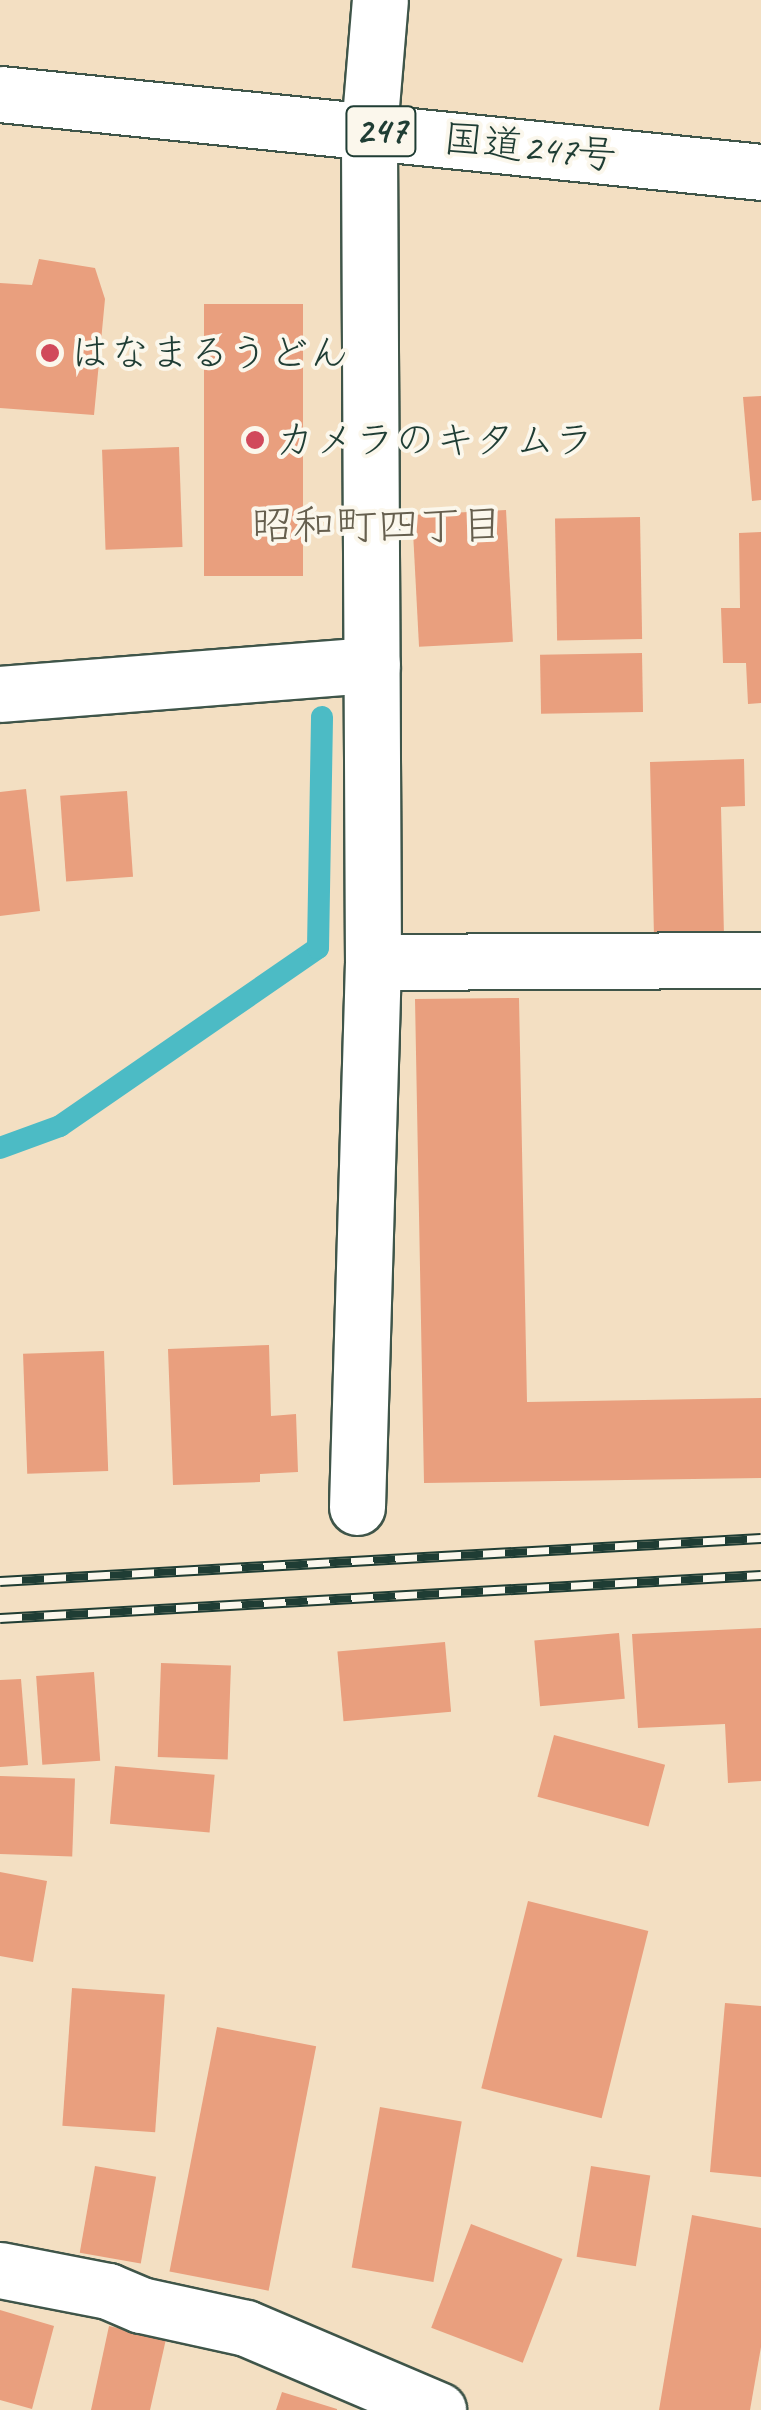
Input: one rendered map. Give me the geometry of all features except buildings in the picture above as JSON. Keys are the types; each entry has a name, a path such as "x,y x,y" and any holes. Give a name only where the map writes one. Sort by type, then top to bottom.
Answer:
{"main road":[{"path":"357,1507 373,962 369,130 380,0"},
{"name":"国道247号","path":"0,94 761,172"},
{"path":"0,694 372,665"},
{"path":"373,962 761,960"},
{"path":"0,2270 108,2291 141,2306 246,2328 438,2410"}],"waterway":[{"path":"0,1148 60,1126 318,948 322,717"}],"railway":[{"path":"0,1581 761,1538"},
{"path":"0,1618 761,1575"}],"place":[{"name":"はなまるうどん","path":"50,353"},
{"name":"カメラのキタムラ","path":"255,440"}],"district":[{"name":"昭和町四丁目","path":"377,526"}]}
